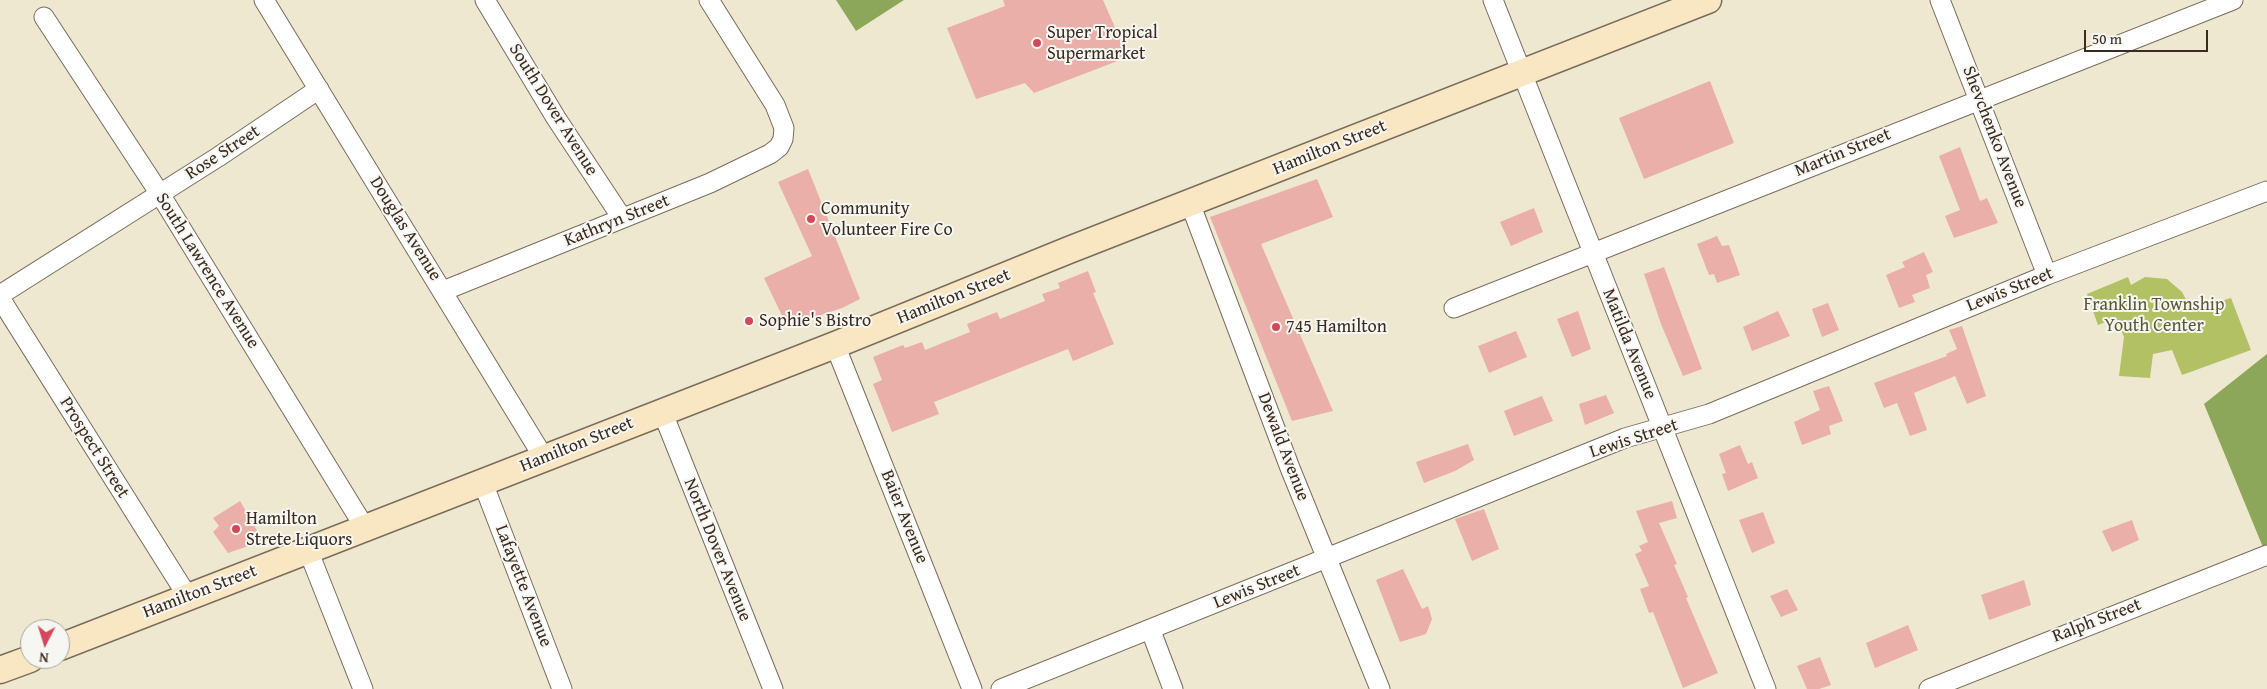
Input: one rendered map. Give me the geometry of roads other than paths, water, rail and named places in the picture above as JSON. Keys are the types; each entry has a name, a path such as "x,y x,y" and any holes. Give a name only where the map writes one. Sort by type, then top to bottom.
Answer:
{"street":[{"name":"Douglas Avenue","path":"264,0 544,458"},
{"name":"South Dover Avenue","path":"485,0 556,118 622,218"},
{"name":"Kathryn Street","path":"443,290 710,183 770,154 779,147 783,139 784,128 775,105 709,0"},
{"name":"Matilda Avenue","path":"1493,0 1766,689"},
{"name":"Hamilton Street","path":"70,643 835,345 1190,203 1708,0"},
{"name":"Shevchenko Avenue","path":"1940,0 2047,275"},
{"name":"Martin Street","path":"1454,308 2233,0"},
{"name":"South Lawrence Avenue","path":"44,17 160,194 365,528"},
{"name":"Rose Street","path":"0,297 319,89"},
{"name":"Lewis Street","path":"1001,689 1625,438 1709,414 2047,275 2267,191"},
{"name":"Dewald Avenue","path":"1190,203 1290,468 1380,689"},
{"name":"Prospect Street","path":"0,297 188,597"},
{"name":"Baier Avenue","path":"835,345 972,689"},
{"name":"North Dover Avenue","path":"662,411 773,689"},
{"name":"Lafayette Avenue","path":"483,483 562,689"},
{"path":"308,550 363,689"},
{"name":"Ralph Street","path":"1929,689 2267,555"},
{"path":"1150,630 1173,689"}],"place":[{"name":"Super Tropical Supermarket","path":"1037,43"},
{"name":"Community Volunteer Fire Co","path":"811,219"},
{"name":"Sophie's Bistro","path":"749,321"},
{"name":"745 Hamilton","path":"1276,327"},
{"name":"Hamilton Strete Liquors","path":"236,529"}],"park label":[{"name":"Franklin Township Youth Center","path":"2154,315"}]}
